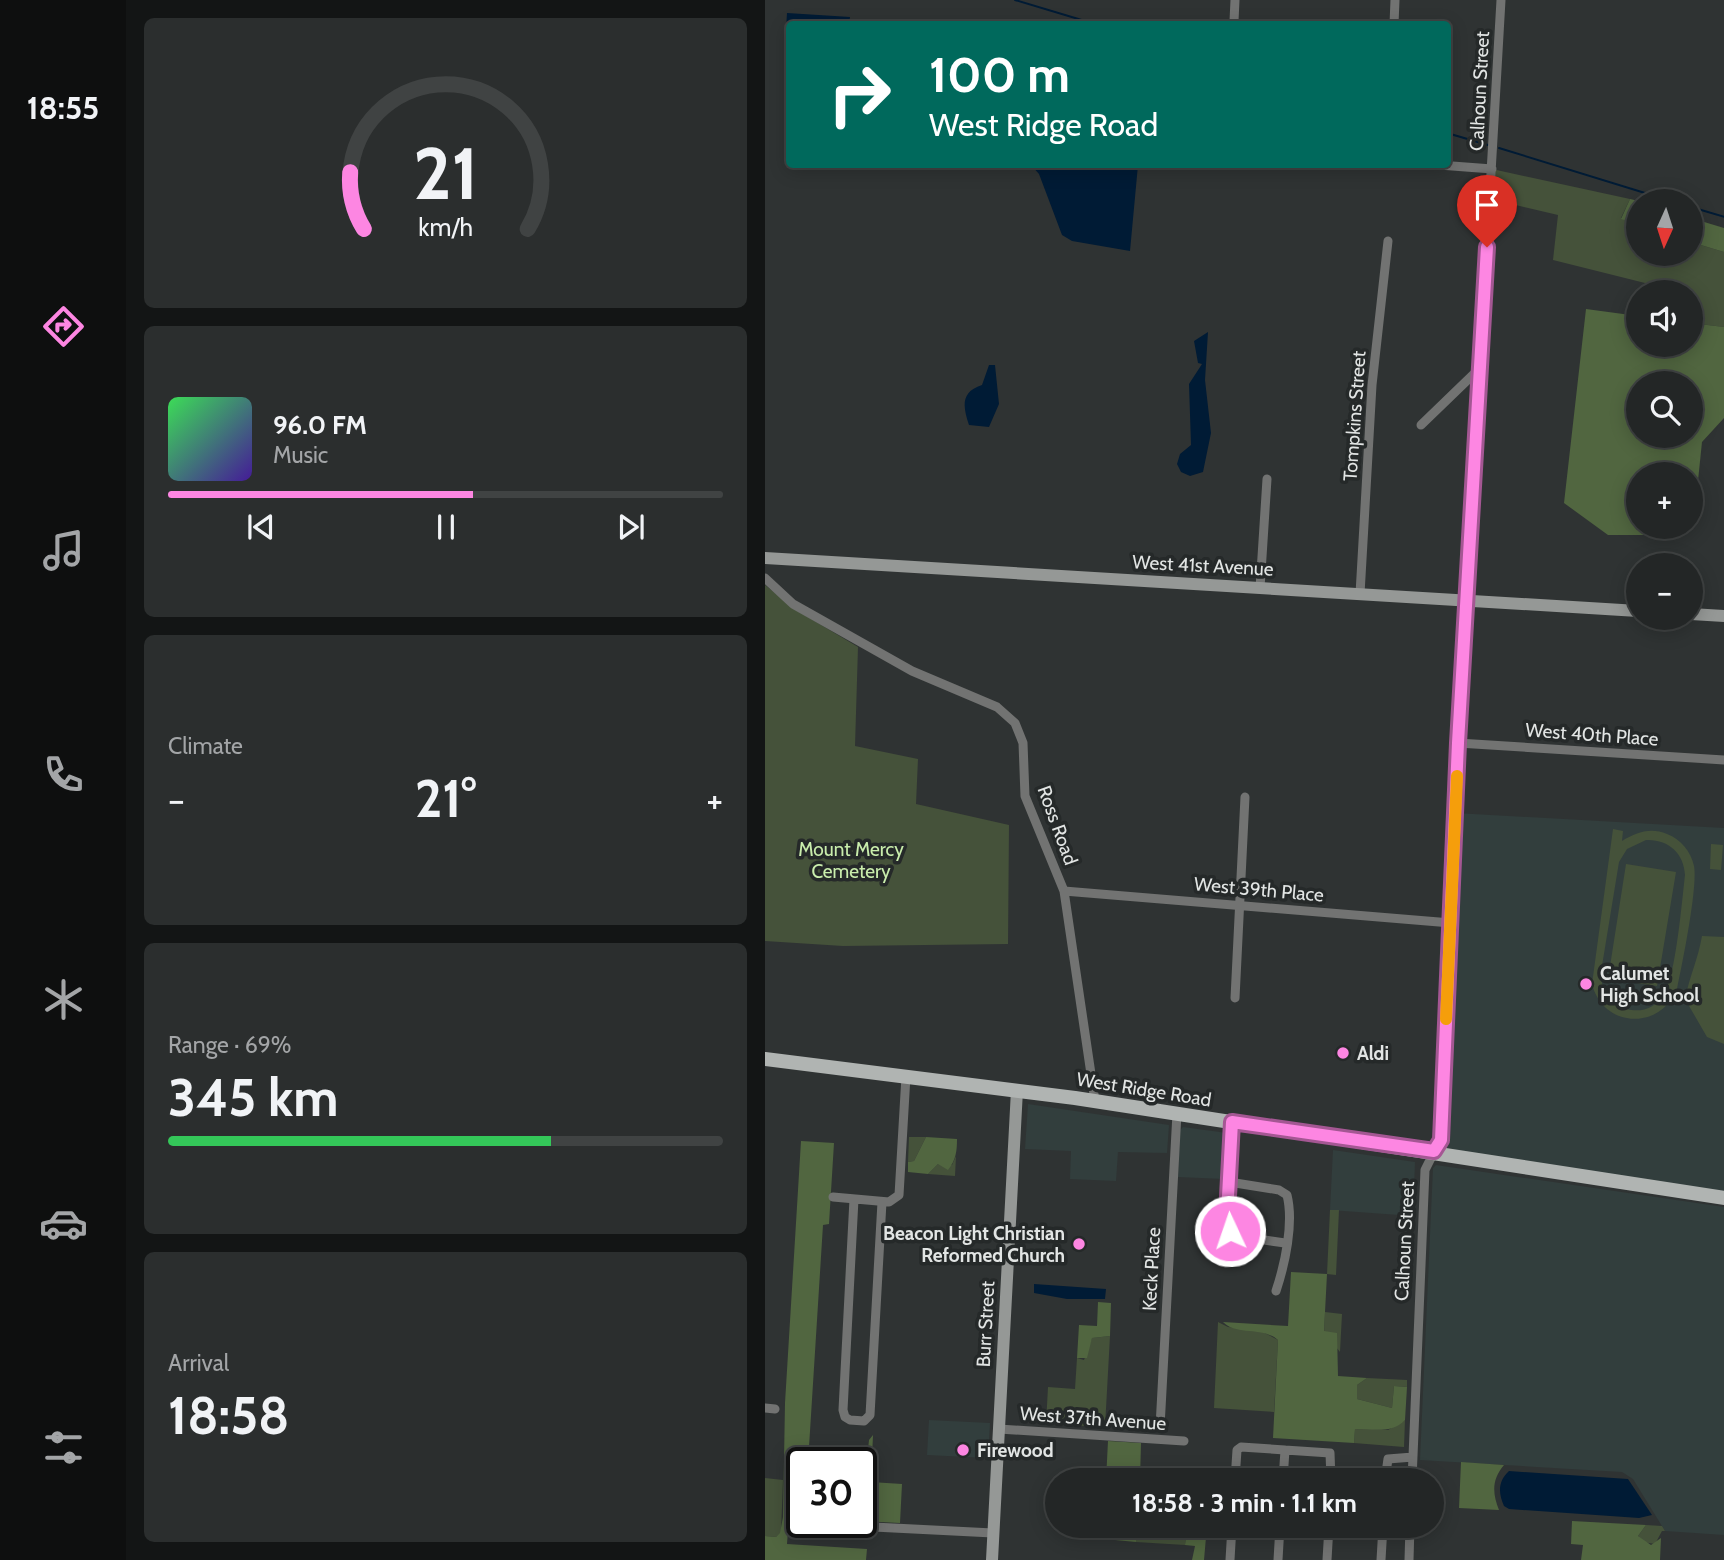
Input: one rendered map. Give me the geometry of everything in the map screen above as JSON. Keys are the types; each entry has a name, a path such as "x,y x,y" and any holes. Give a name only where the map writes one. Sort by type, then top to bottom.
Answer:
{"main road":[{"name":"West Ridge Road","path":"765,1059 1095,1101 1434,1151 1724,1198"}],"street":[{"path":"1234,21 1235,0"},
{"path":"1394,21 1395,0"},
{"name":"Calhoun Street","path":"1413,1468 1425,1170 1441,1140 1458,743 1501,0"},
{"path":"1451,166 1492,169"},
{"name":"Tompkins Street","path":"1360,594 1372,385 1388,241"},
{"path":"1421,425 1481,368"},
{"path":"1260,588 1267,479"},
{"name":"West 41st Avenue","path":"765,558 1626,610"},
{"name":"Ross Road","path":"765,579 793,604 912,671 997,707 1015,723 1023,743 1025,796 1064,891 1095,1101"},
{"path":"1703,615 1724,616"},
{"name":"West 40th Place","path":"1458,743 1724,760"},
{"path":"1235,998 1246,797"},
{"name":"West 39th Place","path":"1064,891 1451,923"},
{"path":"833,1196 882,1202 894,1200 901,1190 906,1076"},
{"name":"Burr Street","path":"992,1560 1017,1090"},
{"name":"Keck Place","path":"1160,1427 1177,1113"},
{"path":"1232,1122 1227,1215 1232,1234 1285,1244"},
{"path":"1229,1182 1285,1194 1288,1203 1283,1269 1276,1291"},
{"path":"854,1199 843,1407 845,1417 852,1421 864,1421 870,1413 882,1202"},
{"path":"765,1408 775,1409"},
{"name":"West 37th Avenue","path":"999,1429 1184,1441"},
{"path":"1236,1468 1238,1447 1331,1453 1331,1468"},
{"path":"1284,1468 1285,1450"},
{"path":"1387,1468 1388,1459 1413,1457"},
{"path":"877,1527 993,1533"},
{"path":"1230,1560 1231,1538"},
{"path":"1278,1560 1279,1538"},
{"path":"1327,1560 1328,1538"},
{"path":"1381,1560 1382,1538"},
{"path":"1409,1560 1410,1538"}],"shaded area":[{"name":"Calumet High School","path":"1455,813 1724,828 1724,1198 1434,1151 1440,1139"},
{"path":"1028,1104 1169,1125 1167,1153 1118,1152 1116,1181 1070,1179 1071,1151 1025,1149"},
{"path":"1183,1127 1227,1133 1224,1179 1178,1177 1180,1130"},
{"path":"1333,1150 1415,1162 1413,1216 1330,1210"},
{"path":"1436,1165 1724,1207 1724,1535 1665,1531 1633,1479 1622,1472 1420,1460 1433,1168"},
{"path":"929,1420 990,1423 988,1458 927,1455"}],"green space":[{"path":"1492,169 1626,198 1626,207 1621,218 1626,220 1626,266 1703,266 1703,246 1724,252 1724,327 1703,324 1703,280 1633,280 1553,260 1558,215 1490,199"},
{"path":"1626,208 1626,220 1621,219"},
{"path":"1703,222 1724,228 1724,252 1703,246"},
{"path":"1586,309 1626,314 1626,357 1703,357 1703,324 1724,327 1724,418 1703,441 1703,371 1626,371 1626,448 1701,448 1700,462 1626,462 1626,535 1608,535 1564,503"},
{"name":"Mount Mercy Cemetery","path":"765,585 796,610 858,647 855,746 918,759 916,804 1009,825 1008,944 843,946 765,941"},
{"path":"1613,829 1623,831 1622,841 1649,831 1672,836 1688,851 1693,861 1695,876 1677,989 1669,1003 1658,1012 1632,1019 1619,1016 1608,1009 1598,999 1592,984","holes":["1646,840 1668,845 1678,854 1685,875 1675,955 1668,984 1656,1004 1635,1010 1615,1003 1607,995 1601,972 1619,862 1627,849"]},
{"path":"1711,844 1723,845 1721,870 1710,869"},
{"path":"1626,864 1676,872 1657,986 1608,979"},
{"path":"1702,936 1724,937 1724,1044 1707,1037 1685,999"},
{"path":"909,1137 926,1137 914,1161 908,1162"},
{"path":"926,1137 957,1139 953,1163 948,1170 938,1164 928,1174 908,1172 908,1162 914,1161"},
{"path":"801,1141 834,1143 829,1224 823,1225 809,1447 786,1447 786,1538 787,1544 867,1549 866,1560 765,1560 765,1536 776,1537 780,1533 783,1517 785,1403"},
{"path":"956,1156 955,1176 928,1174 938,1164 952,1165"},
{"path":"1330,1210 1339,1210 1336,1275 1327,1274"},
{"path":"1291,1272 1327,1274 1324,1331 1337,1333 1338,1376 1367,1378 1357,1385 1357,1399 1392,1408 1394,1386 1407,1387 1405,1420 1400,1424 1382,1430 1355,1429 1354,1443 1273,1438 1278,1340 1264,1333 1235,1329 1223,1322 1288,1326"},
{"path":"1098,1302 1111,1303 1110,1336 1092,1338 1087,1358 1077,1358 1079,1325 1097,1326"},
{"path":"1325,1312 1342,1314 1340,1352 1324,1332"},
{"path":"1218,1322 1228,1327 1261,1331 1278,1340 1274,1412 1214,1408"},
{"path":"1110,1336 1105,1427 1046,1424 1048,1387 1075,1389 1077,1358 1084,1360 1092,1338"},
{"path":"1367,1378 1407,1380 1407,1387 1394,1386 1392,1408 1357,1399 1357,1385"},
{"path":"1405,1420 1404,1447 1354,1443 1355,1429 1388,1430"},
{"path":"873,1435 872,1447 868,1447"},
{"path":"1108,1441 1141,1443 1140,1468 1107,1468"},
{"path":"1461,1462 1504,1465 1494,1486 1499,1510 1459,1508"},
{"path":"765,1478 783,1480 781,1533 776,1537 765,1536"},
{"path":"877,1482 902,1484 900,1523 877,1522"},
{"path":"1572,1521 1646,1525 1638,1536 1651,1545 1661,1538 1660,1560 1581,1560 1583,1545 1571,1544"},
{"path":"1646,1525 1662,1526 1665,1531 1662,1531 1655,1544 1643,1542 1638,1536"},
{"path":"1115,1538 1137,1538 1136,1542"},
{"path":"1136,1538 1186,1538 1185,1545 1136,1542"},
{"path":"1186,1538 1206,1538 1204,1560 1192,1560 1195,1546 1185,1545"}],"water":[{"path":"787,13 850,17 849,21 786,21"},
{"path":"1034,168 1138,168 1130,251 1072,241 1062,235 1039,174"},
{"path":"1208,332 1205,380 1211,433 1203,472 1190,476 1181,472 1177,464 1180,454 1191,445 1189,384 1202,364 1198,363 1194,341"},
{"path":"989,365 995,365 999,404 989,427 969,425 965,401 970,392 982,385"},
{"path":"1034,1284 1106,1289 1105,1299 1067,1299 1034,1293"},
{"path":"1509,1471 1628,1479 1652,1515 1639,1518 1509,1509 1504,1506 1500,1492 1501,1483"}],"waterway":[{"path":"1015,0 1085,21"},
{"path":"1451,134 1488,145"},
{"path":"1499,148 1632,189"},
{"path":"1703,211 1725,217"}],"slow traffic":[{"path":"1446,1019 1457,776"}],"place":[{"name":"Calumet High School","path":"1586,984"},
{"name":"Aldi","path":"1343,1053"},
{"name":"Beacon Light Christian Reformed Church","path":"1079,1244"},
{"name":"Firewood","path":"963,1450"}],"route":[{"path":"1230,1231 1227,1215 1232,1122 1434,1151 1441,1140 1458,743 1487,247"}]}
